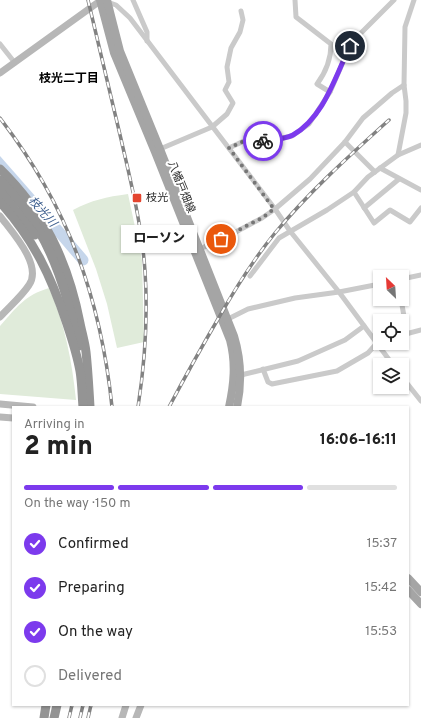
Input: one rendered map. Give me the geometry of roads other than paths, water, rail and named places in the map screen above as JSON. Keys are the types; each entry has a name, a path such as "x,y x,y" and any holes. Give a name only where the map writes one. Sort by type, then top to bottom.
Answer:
{"highway":[{"path":"0,169 36,211 56,245 65,265 72,288 86,351 90,406"},
{"path":"0,180 24,208 47,245 61,278 73,319 82,363 85,406"},
{"path":"0,191 26,223 49,258 73,319"},
{"path":"0,202 34,246 55,288 76,352 85,406"},
{"path":"44,718 46,706"},
{"path":"54,718 57,706"},
{"path":"59,718 62,706"}],"main road":[{"name":"八幡戸畑線","path":"104,1 120,51 228,319 237,346 241,375 238,406"},
{"name":"八幡戸畑線","path":"104,1 114,53 230,340 233,355 234,377 229,406"},
{"path":"409,579 421,592"},
{"path":"409,591 421,604"}],"street":[{"path":"133,0 147,32 147,41"},
{"path":"295,0 296,17 331,44 331,54 325,74 318,84 330,92"},
{"path":"229,148 244,141 267,140 292,136 309,124 330,92 350,46 394,0"},
{"path":"398,155 406,113 404,85 405,27 414,0"},
{"path":"0,73 104,1 116,5 130,18 290,231 373,337"},
{"path":"160,149 212,127 227,114 233,103 225,90 229,82 227,67 231,48 240,32 243,20 241,11"},
{"path":"0,44 15,63"},
{"path":"200,249 238,231 262,218 274,209 310,179 345,142 363,118 392,93 404,85"},
{"path":"345,142 375,172"},
{"path":"250,276 279,238 327,210 354,192 375,172 398,155 421,145"},
{"path":"380,168 421,190"},
{"path":"364,208 399,179"},
{"path":"354,192 374,223 390,210 410,222 421,208"},
{"path":"0,216 31,260 32,273 30,284 0,317"},
{"path":"409,278 421,275"},
{"path":"228,319 248,309 295,298 373,285"},
{"path":"241,375 298,361 345,340 364,326"},
{"path":"409,333 421,330"},
{"path":"263,369 268,382 272,384 337,371 368,353 373,348"},
{"path":"409,386 421,401"},
{"path":"415,394 421,390"},
{"path":"0,404 22,406"},
{"path":"0,417 12,418"},
{"path":"122,718 126,706"},
{"path":"136,718 141,706"}],"water":[{"path":"0,156 50,213 42,219 0,173"}],"waterway":[{"name":"枝光川","path":"37,206 83,260"}],"railway":[{"path":"88,0 132,188 144,254 146,322 138,406"},
{"path":"0,118 23,150 44,184 58,210 81,264 97,320 112,406"},
{"path":"170,406 231,297 267,243 315,189 389,120"},
{"path":"69,718 72,706"},
{"path":"80,718 83,706"},
{"path":"88,718 91,706"}],"place":[{"name":"枝光","path":"137,198"},
{"name":"ローソン","path":"221,239"}],"district":[{"name":"枝光二丁目","path":"69,79"}]}
